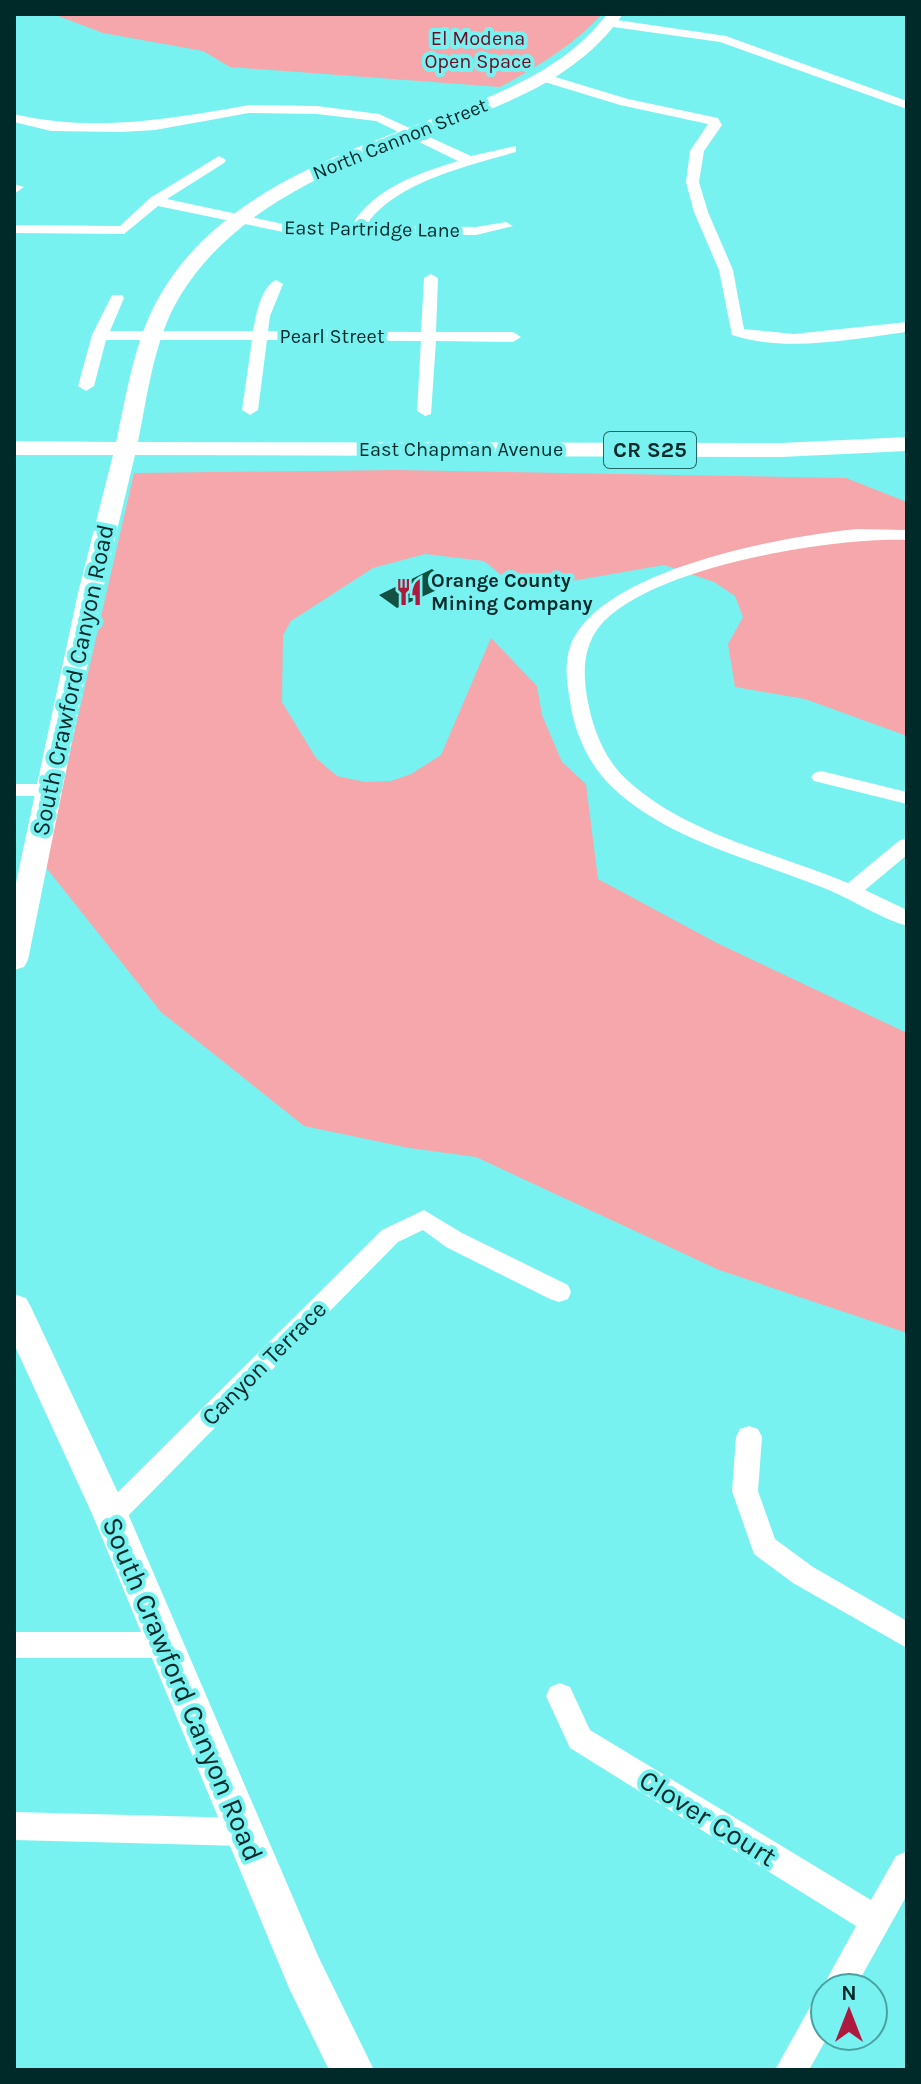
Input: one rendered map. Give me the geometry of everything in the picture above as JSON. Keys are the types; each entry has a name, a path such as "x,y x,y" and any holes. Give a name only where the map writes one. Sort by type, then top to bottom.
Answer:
{"main road":[{"name":"North Cannon Street","path":"124,448 152,335 163,305 184,272 210,244 238,220 319,169 497,100 542,77 580,51 613,18"},
{"name":"East Chapman Avenue","path":"14,448 781,450 907,444"},
{"name":"South Crawford Canyon Road","path":"14,960 17,923 124,448"},
{"name":"South Crawford Canyon Road","path":"14,1307 111,1516 304,1973 352,2070"}],"street":[{"path":"613,18 722,39 907,105"},
{"path":"542,77 635,105 713,121 712,131 697,151 693,176 697,203 725,267 737,332 741,335 756,338 833,335 907,327"},
{"path":"14,118 51,127 121,128 155,126 224,112 272,108 352,114 379,118 470,161"},
{"path":"356,231 369,208 389,195 470,161 511,149"},
{"path":"14,229 124,230 155,201 219,160"},
{"name":"East Partridge Lane","path":"155,201 288,229 476,231 506,226"},
{"path":"425,411 431,278"},
{"path":"250,410 263,316 276,284"},
{"path":"86,386 100,335 117,298"},
{"name":"Pearl Street","path":"100,335 513,337"},
{"path":"907,535 845,534 795,540 663,578 626,595 598,617 582,641 573,666 575,692 589,741 598,759 616,781 642,803 677,823 851,891 907,919"},
{"path":"821,777 907,798"},
{"path":"14,790 48,790"},
{"path":"851,891 907,845"},
{"name":"Canyon Terrace","path":"111,1516 390,1236 424,1219 454,1240 559,1292"},
{"path":"749,1437 745,1491 764,1546 803,1575 907,1636"},
{"path":"14,1645 165,1645"},
{"name":"Clover Court","path":"560,1696 580,1739 877,1921"},
{"path":"14,1826 243,1832"},
{"path":"847,1972 907,1866"},
{"path":"791,2070 809,2039"}],"green space":[{"name":"El Modena Open Space","path":"53,14 602,14 554,55 500,87 230,67 203,51 103,33"},
{"path":"397,470 846,478 907,502 907,736 805,699 735,687 728,644 743,617 735,596 714,582 664,565 520,590 484,561 425,554 373,568 291,621 283,635 282,702 316,758 337,776 365,782 391,781 411,774 441,755 491,638 537,686 542,715 562,762 586,784 598,879 717,943 907,1033 907,1333 719,1270 476,1157 409,1148 304,1126 161,1012 44,865 134,473"}],"building":[{"name":"Orange County Mining Company","path":"432,569 449,582 446,583 448,585 397,608 379,595"}],"place":[{"name":"Orange County Mining Company","path":"409,592"}]}
